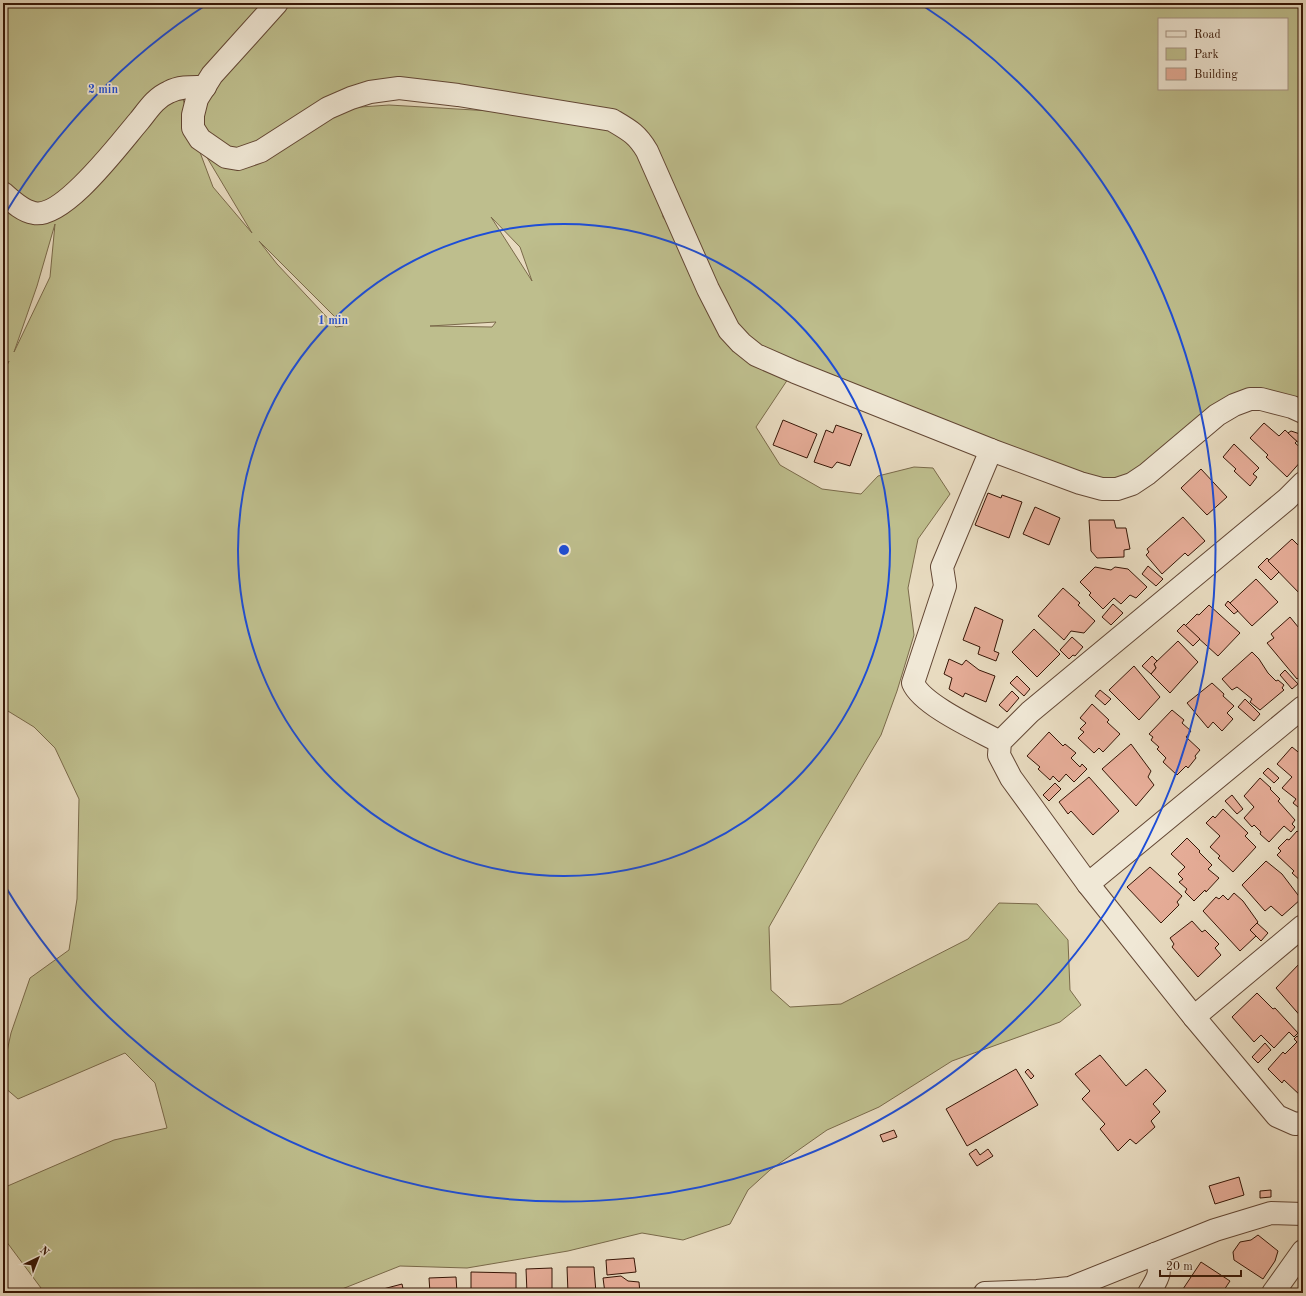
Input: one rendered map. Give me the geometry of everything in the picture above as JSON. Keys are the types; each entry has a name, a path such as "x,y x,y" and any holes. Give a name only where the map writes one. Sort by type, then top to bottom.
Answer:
{"street":[{"path":"277,3 212,75 197,99 193,115 193,128 200,139 226,157 238,159 261,151 328,108 370,92 399,88 458,95 612,120 631,130 647,151 708,289 729,330 741,343 756,355 795,372 990,450 1102,490 1117,489 1132,484 1147,474 1217,415 1234,405 1250,399 1261,399 1292,407 1303,412"},
{"path":"3,193 25,210 35,213 48,210 61,204 84,184 154,102 169,92 184,87 205,87"},
{"path":"990,450 942,567 945,586 913,682 916,689 923,697 1000,742"},
{"path":"1303,484 1287,499 1030,712 1000,742 999,755 1011,778 1088,884 1194,1017 1277,1116 1295,1124 1303,1123"},
{"path":"1088,884 1303,707"},
{"path":"1194,1017 1303,926"},
{"path":"985,1293 1070,1288 1215,1230 1271,1213 1303,1214"},
{"path":"1273,1293 1303,1251"},
{"path":"1149,1293 1158,1276 1159,1267 1155,1254"}],"green space":[{"path":"3,3 272,3 224,61 180,89 194,136 226,154 193,119 205,93 284,3 1303,3 1303,405 1250,399 1102,489 790,376 756,427 780,465 822,489 861,494 878,476 914,467 933,468 950,494 918,539 908,588 914,635 897,691 881,735 769,927 771,990 790,1007 841,1004 968,939 999,903 1037,904 1068,940 1070,990 1081,1005 1060,1022 952,1061 879,1107 827,1130 770,1170 748,1190 730,1224 683,1240 642,1233 568,1251 467,1268 400,1266 332,1293 40,1293 41,1288 3,1237 3,1188 114,1140 167,1128 155,1083 125,1053 18,1099 4,1087 3,1070 11,1033 30,978 69,950 77,899 79,799 55,748 34,727 3,708 3,375 9,361 3,371","holes":["402,85 633,130 693,260 663,217 653,174 626,135 610,126 508,112 389,105 333,109","195,139 252,233 213,187","491,217 520,247 532,281","55,224 50,277 14,352 37,286","259,241 343,326 336,327 277,264","496,322 492,327 430,326"]}],"building":[{"path":"783,420 817,434 807,458 773,445"},
{"path":"1264,423 1279,436 1285,430 1297,441 1295,443 1303,450 1303,459 1287,477 1266,457 1268,455 1250,438"},
{"path":"836,425 862,434 850,466 837,462 832,468 814,462 826,430 833,433"},
{"path":"1291,431 1303,435 1303,447 1288,433"},
{"path":"1234,444 1259,468 1253,474 1257,477 1250,486 1234,471 1236,469 1223,457"},
{"path":"1201,469 1227,497 1207,515 1181,488"},
{"path":"988,493 1001,498 1002,495 1022,502 1009,538 975,525"},
{"path":"1035,507 1060,518 1049,545 1023,534"},
{"path":"1183,517 1205,541 1188,556 1185,553 1162,574 1146,555 1149,552 1147,549"},
{"path":"1089,520 1114,520 1116,528 1126,528 1130,549 1124,550 1124,557 1097,558 1091,551"},
{"path":"1292,539 1303,550 1303,597 1268,561"},
{"path":"1267,558 1279,572 1271,580 1258,567"},
{"path":"1148,566 1163,579 1156,586 1142,574"},
{"path":"1095,567 1111,570 1115,567 1128,569 1147,587 1136,598 1130,595 1121,604 1114,598 1103,609 1089,595 1091,593 1080,582"},
{"path":"1256,579 1278,602 1252,626 1230,603"},
{"path":"1063,588 1080,603 1078,605 1095,621 1084,633 1071,631 1064,640 1038,616"},
{"path":"1228,601 1238,611 1234,614 1225,605"},
{"path":"1113,604 1123,613 1111,625 1102,617"},
{"path":"1209,605 1240,633 1218,656 1185,626"},
{"path":"975,607 1003,620 994,651 999,653 996,661 978,654 980,647 963,640"},
{"path":"1290,617 1303,633 1303,674 1297,679 1267,643 1274,638 1271,634"},
{"path":"1184,624 1200,639 1193,646 1177,631"},
{"path":"1034,629 1060,654 1037,677 1012,652"},
{"path":"1072,637 1083,647 1075,656 1073,655 1069,659 1060,650"},
{"path":"1178,641 1198,662 1170,693 1151,674 1156,668 1154,664"},
{"path":"1252,652 1259,659 1268,673 1276,681 1278,680 1284,685 1282,688 1284,690 1260,710 1250,702 1252,699 1237,687 1232,690 1222,679"},
{"path":"1152,656 1157,661 1154,664 1156,668 1151,674 1142,666"},
{"path":"949,659 962,665 966,660 979,670 995,676 986,702 965,693 963,697 949,689 952,678 944,674"},
{"path":"1134,666 1160,697 1139,720 1109,690"},
{"path":"1285,670 1298,684 1292,689 1280,675"},
{"path":"1017,676 1030,689 1024,696 1010,683"},
{"path":"1212,683 1234,706 1227,713 1233,719 1222,731 1213,722 1208,728 1187,703"},
{"path":"1100,690 1111,699 1105,705 1095,696"},
{"path":"1012,691 1019,698 1007,712 999,705"},
{"path":"1245,699 1260,714 1254,721 1238,707"},
{"path":"1092,704 1109,720 1107,722 1120,734 1103,752 1099,748 1094,753 1078,738 1084,732 1080,729 1086,723 1080,718"},
{"path":"1172,710 1184,720 1182,723 1191,731 1186,737 1200,750 1188,768 1186,766 1177,775 1163,762 1166,758 1157,749 1159,747 1151,740 1153,737 1149,734"},
{"path":"1049,732 1063,746 1065,744 1076,753 1071,758 1080,767 1082,764 1087,769 1074,782 1066,774 1059,782 1053,776 1050,780 1038,769 1040,767 1027,756"},
{"path":"1131,744 1151,771 1148,777 1154,785 1136,806 1102,769"},
{"path":"1292,747 1303,756 1303,811 1293,803 1296,799 1282,788 1292,777 1277,764"},
{"path":"1268,768 1279,778 1274,783 1263,773"},
{"path":"1089,777 1119,811 1093,835 1071,811 1068,814 1059,802"},
{"path":"1260,778 1271,788 1270,789 1280,799 1278,801 1295,820 1292,824 1295,827 1291,832 1284,826 1269,842 1260,834 1261,832 1254,825 1252,827 1244,818 1254,807 1244,796"},
{"path":"1055,783 1061,789 1049,801 1043,795"},
{"path":"1232,795 1243,809 1237,814 1225,801"},
{"path":"1223,809 1248,833 1245,836 1256,847 1233,872 1218,858 1220,856 1210,847 1220,836 1206,823 1213,816 1215,818"},
{"path":"1297,831 1303,836 1303,883 1292,873 1294,871 1277,855 1281,851 1278,848 1287,839 1289,840"},
{"path":"1187,838 1212,865 1208,869 1219,878 1206,892 1205,890 1194,901 1185,892 1187,889 1179,882 1183,879 1178,874 1185,867 1171,854"},
{"path":"1266,861 1282,874 1301,899 1282,916 1271,906 1265,911 1242,885"},
{"path":"1150,867 1182,896 1177,902 1179,905 1161,923 1127,887"},
{"path":"1234,893 1243,901 1258,922 1250,930 1256,936 1240,951 1203,911 1216,897 1219,899 1223,895 1228,900"},
{"path":"1192,921 1202,932 1205,930 1219,944 1215,948 1221,955 1198,977 1172,947 1174,944 1170,938"},
{"path":"1257,923 1268,933 1261,941 1250,930"},
{"path":"1301,962 1303,964 1303,1019 1276,988"},
{"path":"1257,993 1273,1009 1275,1008 1298,1033 1294,1037 1289,1032 1274,1048 1261,1035 1254,1042 1232,1017"},
{"path":"1297,1036 1303,1041 1302,1097 1284,1080 1282,1083 1268,1069 1283,1052 1285,1054 1297,1042 1294,1039"},
{"path":"1265,1043 1271,1050 1258,1063 1252,1057"},
{"path":"1100,1055 1126,1086 1146,1069 1166,1091 1153,1104 1160,1112 1151,1121 1155,1127 1136,1144 1130,1139 1118,1151 1100,1129 1105,1124 1082,1099 1090,1091 1075,1074"},
{"path":"1016,1069 1038,1105 967,1146 946,1109"},
{"path":"1028,1069 1034,1076 1031,1079 1025,1072"},
{"path":"894,1130 897,1137 883,1142 880,1135"},
{"path":"976,1149 980,1155 988,1149 993,1156 977,1166 969,1154"},
{"path":"1239,1177 1244,1195 1215,1204 1209,1186"},
{"path":"1271,1190 1271,1197 1260,1198 1260,1191"},
{"path":"1258,1235 1278,1251 1275,1261 1263,1279 1234,1260 1233,1252 1240,1242 1251,1240"},
{"path":"634,1258 636,1272 607,1275 606,1260"},
{"path":"1201,1262 1230,1281 1222,1293 1189,1293 1183,1289"},
{"path":"567,1267 594,1267 596,1293 568,1293"},
{"path":"552,1268 552,1293 527,1293 526,1269"},
{"path":"471,1272 516,1273 516,1293 471,1293"},
{"path":"621,1276 628,1281 639,1282 640,1293 605,1293 603,1278"},
{"path":"456,1277 457,1293 430,1293 429,1278"},
{"path":"1303,1282 1303,1293 1295,1293"},
{"path":"402,1284 404,1293 368,1293"}]}
